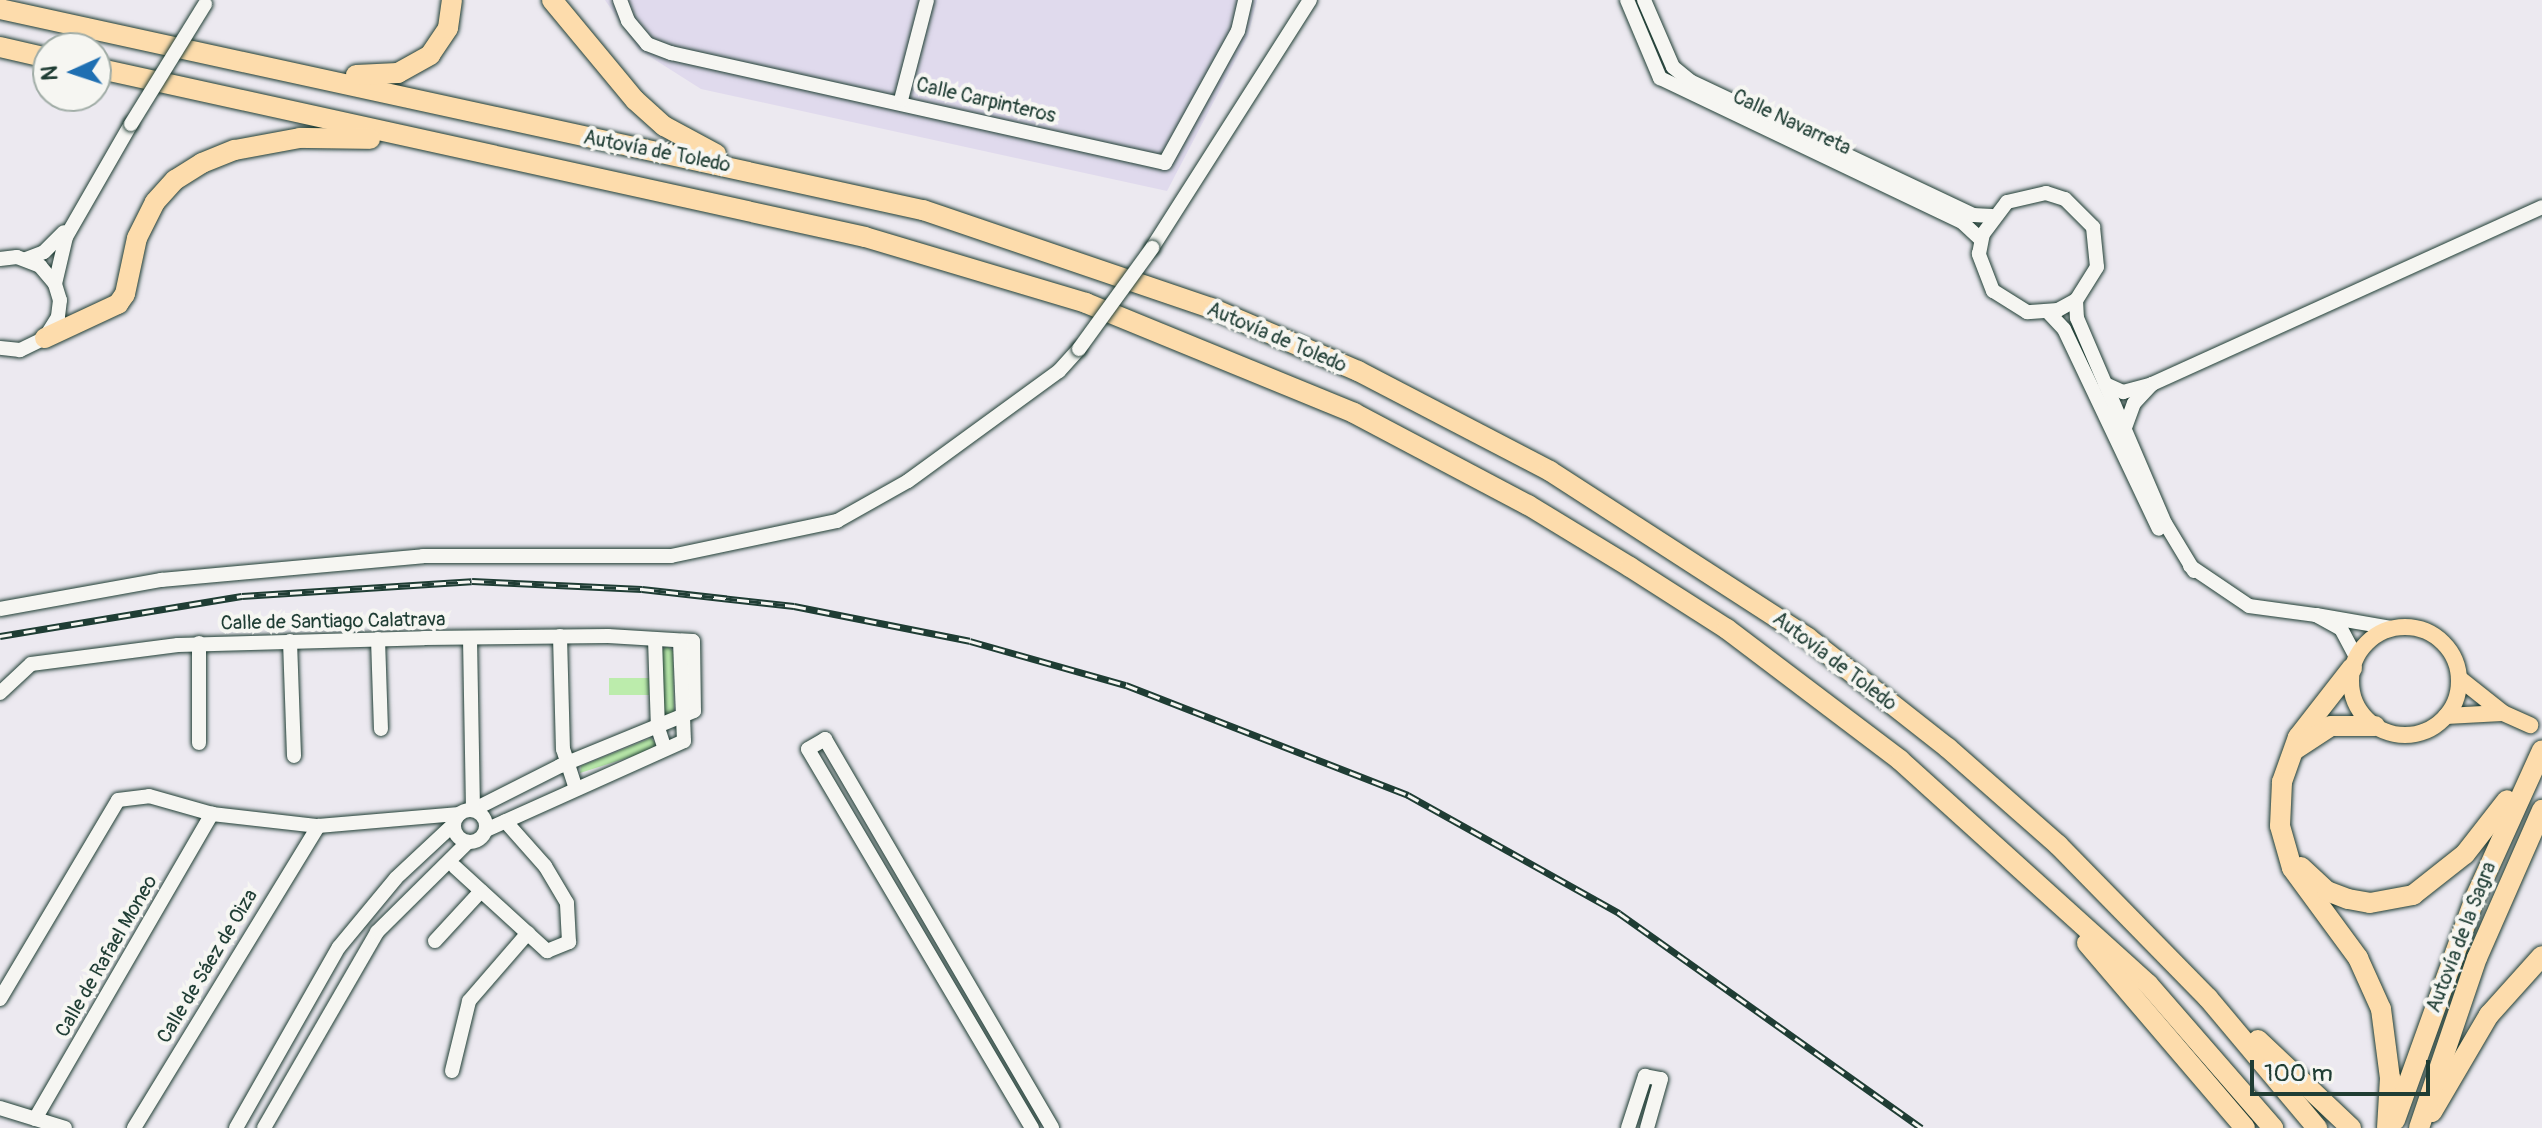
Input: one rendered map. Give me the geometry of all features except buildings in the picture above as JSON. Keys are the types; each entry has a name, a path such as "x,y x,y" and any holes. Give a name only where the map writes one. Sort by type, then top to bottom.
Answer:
{"highway":[{"path":"325,76 398,73 416,66 441,40 452,0"},
{"path":"552,0 635,100 664,126 728,164"},
{"name":"Autovía de Toledo","path":"0,9 325,76 923,210 1211,308 1358,371 1550,471 1808,638 1937,739 2058,845 2208,998 2317,1128"},
{"path":"0,47 32,54"},
{"name":"Autovía de Toledo","path":"112,71 865,237 981,270 1221,355 1354,413 1528,505 1727,629 1900,760 2044,885 2148,984 2273,1128"},
{"path":"45,338 118,304 125,294 137,238 155,202 175,180 202,163 235,150 300,138 340,136 411,144 425,139"},
{"path":"2354,662 2330,701 2307,722 2290,754 2279,806 2284,844 2303,886 2370,981 2387,1044 2391,1120"},
{"path":"2290,754 2331,726 2375,726"},
{"name":"Autovía de la Sagra","path":"2391,1120 2475,898 2542,750"},
{"path":"2284,844 2309,877 2327,891 2370,903 2393,901 2434,883 2529,777"},
{"name":"Autovía de la Sagra","path":"2420,1128 2477,958 2542,810"},
{"path":"2044,885 2060,912 2245,1128"},
{"path":"2420,1128 2489,1015 2542,956"},
{"path":"2208,998 2225,1008 2351,1128"}],"main road":[{"path":"2446,716 2459,678 2456,662 2437,637 2407,626 2391,628 2365,644 2354,662 2354,701 2375,726 2404,735 2420,733 2446,716 2503,713"},
{"path":"2459,678 2503,713 2530,725"}],"street":[{"name":"Calle Carpinteros","path":"620,0 628,21 647,44 671,53 901,100 1165,163 1238,31 1245,0"},
{"path":"901,100 927,0"},
{"path":"0,609 161,580 423,556 671,556 837,521 908,481 1059,371 1079,349 1152,248 1310,0"},
{"name":"Calle Navarreta","path":"1627,0 1660,78 1962,222 1981,240"},
{"name":"Calle Navarreta","path":"1644,0 1673,67 1690,81 1973,215 1992,216"},
{"path":"4,352 45,338 58,317 55,284 60,251 131,124 207,2"},
{"path":"2046,193 2082,211 2099,247 2097,267 2076,300 2048,312 2009,304 1993,291 1983,274 1981,240 1992,216 2026,194 2046,193"},
{"path":"2105,384 2123,392 2152,384 2542,207"},
{"path":"0,259 26,259 44,252 75,220"},
{"path":"26,259 55,284"},
{"path":"2076,300 2081,331 2165,523 2194,571"},
{"path":"2048,312 2064,329 2159,530 2194,571 2249,606 2391,628"},
{"path":"2125,428 2134,403 2152,384"},
{"path":"2316,615 2341,629 2354,662"},
{"path":"560,636 566,764 575,786"},
{"name":"Calle de Santiago Calatrava","path":"0,693 31,664 199,643 560,636 655,639 680,641 688,715"},
{"path":"468,842 459,837 470,638"},
{"path":"378,639 381,729"},
{"path":"655,639 658,728 665,749"},
{"path":"290,641 294,756"},
{"path":"199,643 199,743"},
{"path":"236,1128 339,947 396,878 462,816 566,764 688,715"},
{"path":"264,1128 377,932 468,842 575,786 684,741 688,715"},
{"path":"1032,1128 808,749 825,739 1052,1128"},
{"path":"0,999 118,800 149,796 212,814 318,826 462,816 484,819 486,830"},
{"name":"Calle de Rafael Moneo","path":"35,1119 212,814"},
{"path":"455,867 547,951 569,942 567,903 545,866 505,821"},
{"name":"Calle de Sáez de Oiza","path":"134,1128 318,826"},
{"path":"435,941 481,891"},
{"path":"452,1071 469,1001 528,933"},
{"path":"1628,1128 1645,1076 1661,1079 1647,1128"},
{"path":"0,1108 65,1128"}],"shaded area":[{"path":"605,0 1257,0 1248,36 1167,191 701,89 638,49"}],"green space":[{"path":"667,646 673,651 674,717 664,717 662,650"},
{"path":"609,678 649,678 649,695 609,695"},
{"path":"651,738 656,744 649,751 580,773 581,766"}],"railway":[{"path":"0,636 242,596 472,581 642,589 794,606 970,641 1126,685 1408,795 1619,913 1921,1128"}]}
